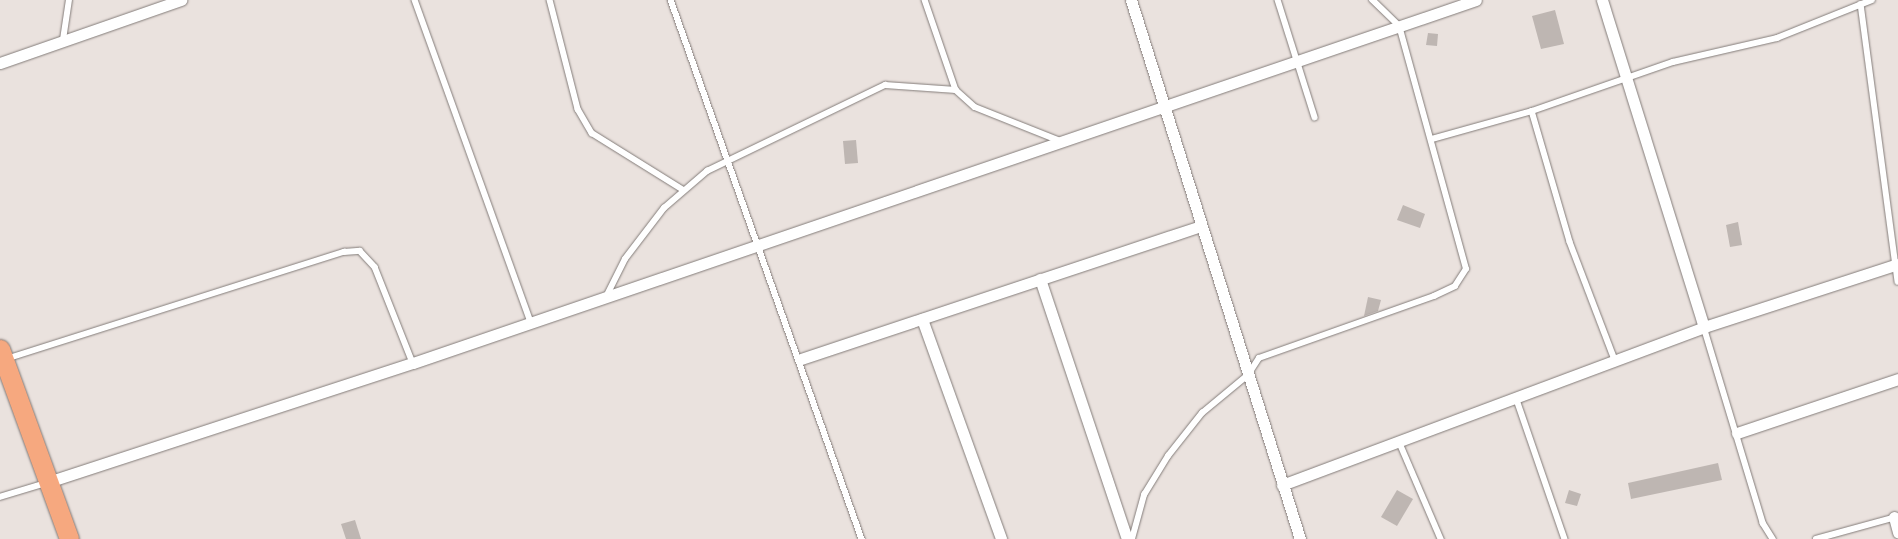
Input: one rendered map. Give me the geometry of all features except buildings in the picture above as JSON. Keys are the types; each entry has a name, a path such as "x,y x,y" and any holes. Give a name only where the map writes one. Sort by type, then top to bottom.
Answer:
{"highway":[{"path":"2,354 69,539"}],"street":[{"path":"0,64 63,40 181,0"},
{"path":"1131,0 1162,107 1300,539"},
{"path":"48,482 413,363 1476,0"},
{"path":"1602,0 1704,327"},
{"path":"801,359 1200,226"},
{"path":"1282,485 1704,327 1897,264"},
{"path":"1040,279 1127,539"},
{"path":"922,319 1001,539"},
{"path":"1737,433 1898,379"},
{"path":"1896,516 1898,532"}],"lane":[{"path":"63,40 69,0"},
{"path":"415,0 531,323"},
{"path":"550,0 578,109 592,133 682,189"},
{"path":"671,0 758,245 801,359 862,539"},
{"path":"925,0 956,90 975,107 1061,142"},
{"path":"1278,0 1315,117"},
{"path":"1132,539 1144,495 1168,456 1202,412 1248,375 1259,358 1278,348 1455,286 1466,269 1464,250 1399,26 1372,0"},
{"path":"1432,139 1532,111 1627,81 1673,62 1815,26 1872,0"},
{"path":"1861,4 1898,282"},
{"path":"606,297 625,259 682,189 728,160 885,85 956,90"},
{"path":"1532,111 1570,242 1614,360"},
{"path":"2,354 344,252 360,251 375,267 413,363"},
{"path":"1704,327 1763,523 1773,539"},
{"path":"1516,397 1565,539"},
{"path":"1399,441 1440,539"},
{"path":"0,497 48,482"},
{"path":"1816,539 1896,516"}]}
